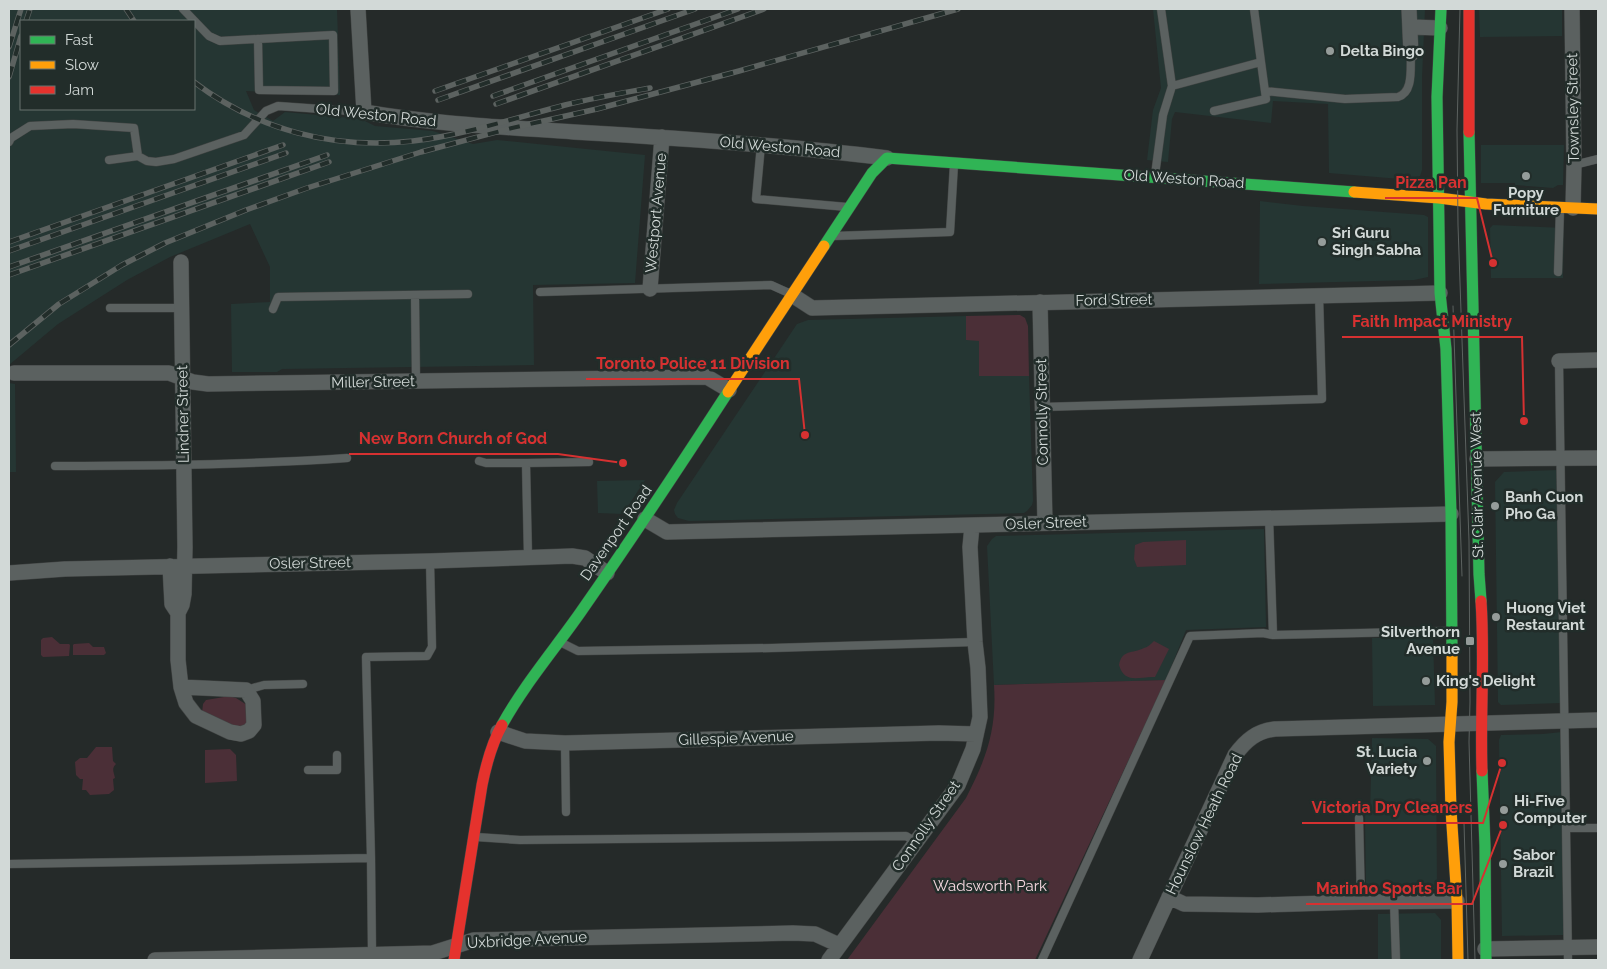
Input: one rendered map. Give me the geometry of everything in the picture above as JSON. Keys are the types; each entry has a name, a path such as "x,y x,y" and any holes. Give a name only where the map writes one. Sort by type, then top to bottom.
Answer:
{"main road":[{"name":"St. Clair Avenue West","path":"1441,9 1437,97 1440,293 1446,349 1451,514 1452,702 1450,724 1450,810 1457,901 1458,960"},
{"name":"St. Clair Avenue West","path":"1469,9 1470,202 1479,574 1483,630 1482,742 1485,846 1485,954"},
{"name":"Old Weston Road","path":"887,158 1439,198 1470,202 1598,209"},
{"name":"Davenport Road","path":"454,960 486,767 498,732 511,708 560,642 645,519 872,173 887,158"}],"street":[{"path":"358,9 364,112"},
{"path":"1409,9 1412,54"},
{"name":"Townsley Street","path":"1567,208 1574,165 1572,9"},
{"path":"1411,27 1440,28"},
{"name":"Old Weston Road","path":"364,112 404,118 512,128 662,137 887,158"},
{"name":"Westport Avenue","path":"650,289 662,137"},
{"name":"Lindner Street","path":"180,262 184,466 177,566 183,600 178,612 178,660 181,687 186,703 192,712 201,719 230,732 241,734 249,731 254,725 253,701 246,690"},
{"name":"Ford Street","path":"792,295 812,308 1440,293"},
{"name":"Connolly Street","path":"1040,302 1045,523"},
{"path":"1559,361 1598,360"},
{"name":"Miller Street","path":"12,377 169,373 197,384 208,384 707,377 729,390"},
{"path":"1477,459 1598,458"},
{"name":"Osler Street","path":"645,519 667,532 1451,514"},
{"name":"Connolly Street","path":"829,960 958,785 973,749 980,717 970,547 972,526"},
{"name":"Osler Street","path":"9,573 177,566 572,556 585,558 607,573"},
{"path":"181,687 246,690"},
{"path":"1450,724 1598,720"},
{"name":"Hounslow Heath Road","path":"1140,960 1235,755 1246,741 1256,734 1275,729 1450,724"},
{"name":"Gillespie Avenue","path":"498,732 525,741 565,743 939,733 976,734"},
{"path":"1169,897 1184,904 1258,905 1457,901"},
{"name":"Uxbridge Avenue","path":"155,960 351,957 372,954 433,953 474,940 793,933 815,934 839,946"},
{"path":"1485,954 1568,954 1598,947"}],"lane":[{"path":"183,9 194,20"},
{"path":"1155,177 1163,115 1172,86 1161,9"},
{"path":"1214,111 1266,99 1254,9"},
{"path":"195,21 209,36 220,41 333,35 334,91 259,90 258,39"},
{"path":"1264,91 1345,99 1398,98 1404,95 1408,87 1412,54"},
{"path":"1172,86 1261,62"},
{"name":"Old Weston Road","path":"108,160 138,156 147,161 156,162 174,159 244,135 266,111 278,106 364,112"},
{"path":"9,142 11,138 30,126 73,124 134,128 138,156"},
{"path":"761,145 756,199 849,207"},
{"path":"1574,165 1598,159"},
{"path":"829,237 950,232 954,162"},
{"path":"1558,272 1567,208"},
{"path":"540,292 771,285 792,295"},
{"path":"273,309 278,297 468,294"},
{"path":"415,295 416,381"},
{"path":"1042,407 1322,399 1320,295"},
{"path":"110,308 181,308"},
{"path":"1559,361 1568,954"},
{"path":"55,466 184,466 281,463 346,458"},
{"path":"479,460 486,462 526,463 589,462"},
{"path":"526,463 528,558"},
{"path":"1269,517 1272,635"},
{"path":"372,954 366,657 427,656 430,653 432,648 430,561"},
{"path":"1042,960 1190,636 1263,633 1272,635 1452,631"},
{"path":"560,642 578,651 975,642"},
{"path":"246,690 264,685 303,684"},
{"path":"565,743 566,812"},
{"path":"308,770 337,770 337,755"},
{"path":"1359,818 1361,902"},
{"path":"1567,828 1598,828"},
{"path":"474,836 520,840 567,837 906,836 916,842"},
{"path":"9,864 371,858"},
{"path":"1394,902 1396,960"}],"shaded area":[{"path":"9,9 337,9 340,95 246,91 254,110 273,121 285,112 361,119 375,126 433,131 473,144 497,140 645,155 635,283 533,285 534,365 282,369 277,372 232,372 231,304 270,302 270,267 250,224 170,257 127,280 58,324 9,365"},
{"path":"1153,9 1425,9 1422,78 1422,170 1420,176 1412,180 1329,173 1328,104 1273,101 1271,123 1175,112 1172,119 1168,162 1147,160 1153,110 1161,88"},
{"path":"1479,9 1562,9 1562,36 1480,37"},
{"path":"1481,145 1564,145 1563,185 1553,188 1515,185 1515,183 1481,183"},
{"path":"1260,201 1424,215 1428,217 1428,277 1414,280 1259,284"},
{"path":"1493,225 1564,228 1563,278 1491,278 1490,228"},
{"path":"966,316 966,340 979,340 979,376 1029,376 1033,501 1027,511 1024,513 689,521 678,518 675,514 674,510 677,503 797,324 808,320"},
{"path":"9,383 15,384 16,472 9,472"},
{"path":"1558,470 1561,703 1501,705 1498,702 1495,482 1504,472"},
{"path":"645,480 623,514 598,513 597,481"},
{"path":"1264,529 1266,627 1186,630 1166,680 994,685 987,546 996,536"},
{"path":"1433,637 1435,705 1373,706 1372,638"},
{"path":"1562,732 1564,935 1502,936 1499,740 1501,735"},
{"path":"1372,738 1428,739 1436,746 1437,889 1366,891 1365,815 1370,815"},
{"path":"1435,913 1441,920 1441,960 1378,960 1378,914"}],"green space":[{"path":"1020,315 1025,318 1028,326 1029,376 979,376 979,341 966,340 966,316"},
{"path":"1186,540 1186,565 1137,567 1134,559 1135,545 1143,542"},
{"path":"52,637 60,644 70,645 69,656 43,657 41,655 41,640"},
{"path":"1154,641 1169,649 1155,677 1134,678 1125,675 1119,665 1122,656 1147,647"},
{"path":"89,643 93,647 104,647 106,653 104,655 73,655 74,644"},
{"name":"Wadsworth Park","path":"1166,680 1035,960 847,960 966,798 989,744 994,716 994,685"},
{"path":"230,696 247,705 247,725 238,729 202,713 203,704 206,700"},
{"path":"96,747 112,747 113,761 116,764 113,769 115,778 113,779 114,790 109,794 90,795 86,790 82,790 83,779 76,775 75,762 80,758 87,758"},
{"path":"230,749 236,755 237,781 205,783 205,750"}],"tram line":[{"path":"1460,9 1457,130 1458,225 1469,541 1469,742 1475,960"},
{"path":"1453,306 1462,576"},
{"path":"1464,823 1468,960"}],"railway":[{"path":"9,47 21,9"},
{"path":"26,20 30,9"},
{"path":"126,9 133,20"},
{"path":"435,91 668,9"},
{"path":"438,100 695,9"},
{"path":"493,96 738,9"},
{"path":"496,104 764,9"},
{"path":"9,345 59,304 122,265 165,243 246,210 307,188 421,152 512,128 597,109 958,9"},
{"path":"9,77 20,39"},
{"path":"195,83 218,99 244,113 298,133 326,139 383,143 413,141 451,135 576,102 650,88"},
{"path":"9,242 283,145"},
{"path":"9,251 286,153"},
{"path":"9,267 327,155"},
{"path":"9,275 329,162"}],"traffic: fast":[{"path":"1441,9 1437,97 1440,293 1446,349 1451,514 1452,651"},
{"path":"1469,132 1481,601"},
{"path":"824,246 872,173 887,158 1354,192"},
{"path":"502,725 529,682 618,558 728,392"},
{"path":"1482,771 1486,960"}],"traffic: slow":[{"path":"1354,192 1439,198 1486,204 1598,209"},
{"path":"728,392 824,246"},
{"path":"1452,651 1452,702 1449,742 1458,960"}],"traffic: jam":[{"path":"1469,9 1469,132"},
{"path":"1481,601 1483,644 1482,771"},
{"path":"454,960 485,770 495,739 502,725"}],"place":[{"name":"Delta Bingo","path":"1330,51"},
{"name":"Popy Furniture","path":"1526,176"},
{"name":"Sri Guru Singh Sabha","path":"1322,242"},
{"name":"Pizza Pan","path":"1493,263"},
{"name":"Faith Impact Ministry","path":"1524,421"},
{"name":"Toronto Police 11 Division","path":"805,435"},
{"name":"New Born Church of God","path":"623,463"},
{"name":"Banh Cuon Pho Ga","path":"1495,506"},
{"name":"Huong Viet Restaurant","path":"1496,617"},
{"name":"Silverthorn Avenue","path":"1470,641"},
{"name":"King's Delight","path":"1426,681"},
{"name":"St. Lucia Variety","path":"1427,761"},
{"name":"Victoria Dry Cleaners","path":"1502,763"},
{"name":"Hi-Five Computer","path":"1504,810"},
{"name":"Marinho Sports Bar","path":"1503,825"},
{"name":"Sabor Brazil","path":"1503,864"}]}
